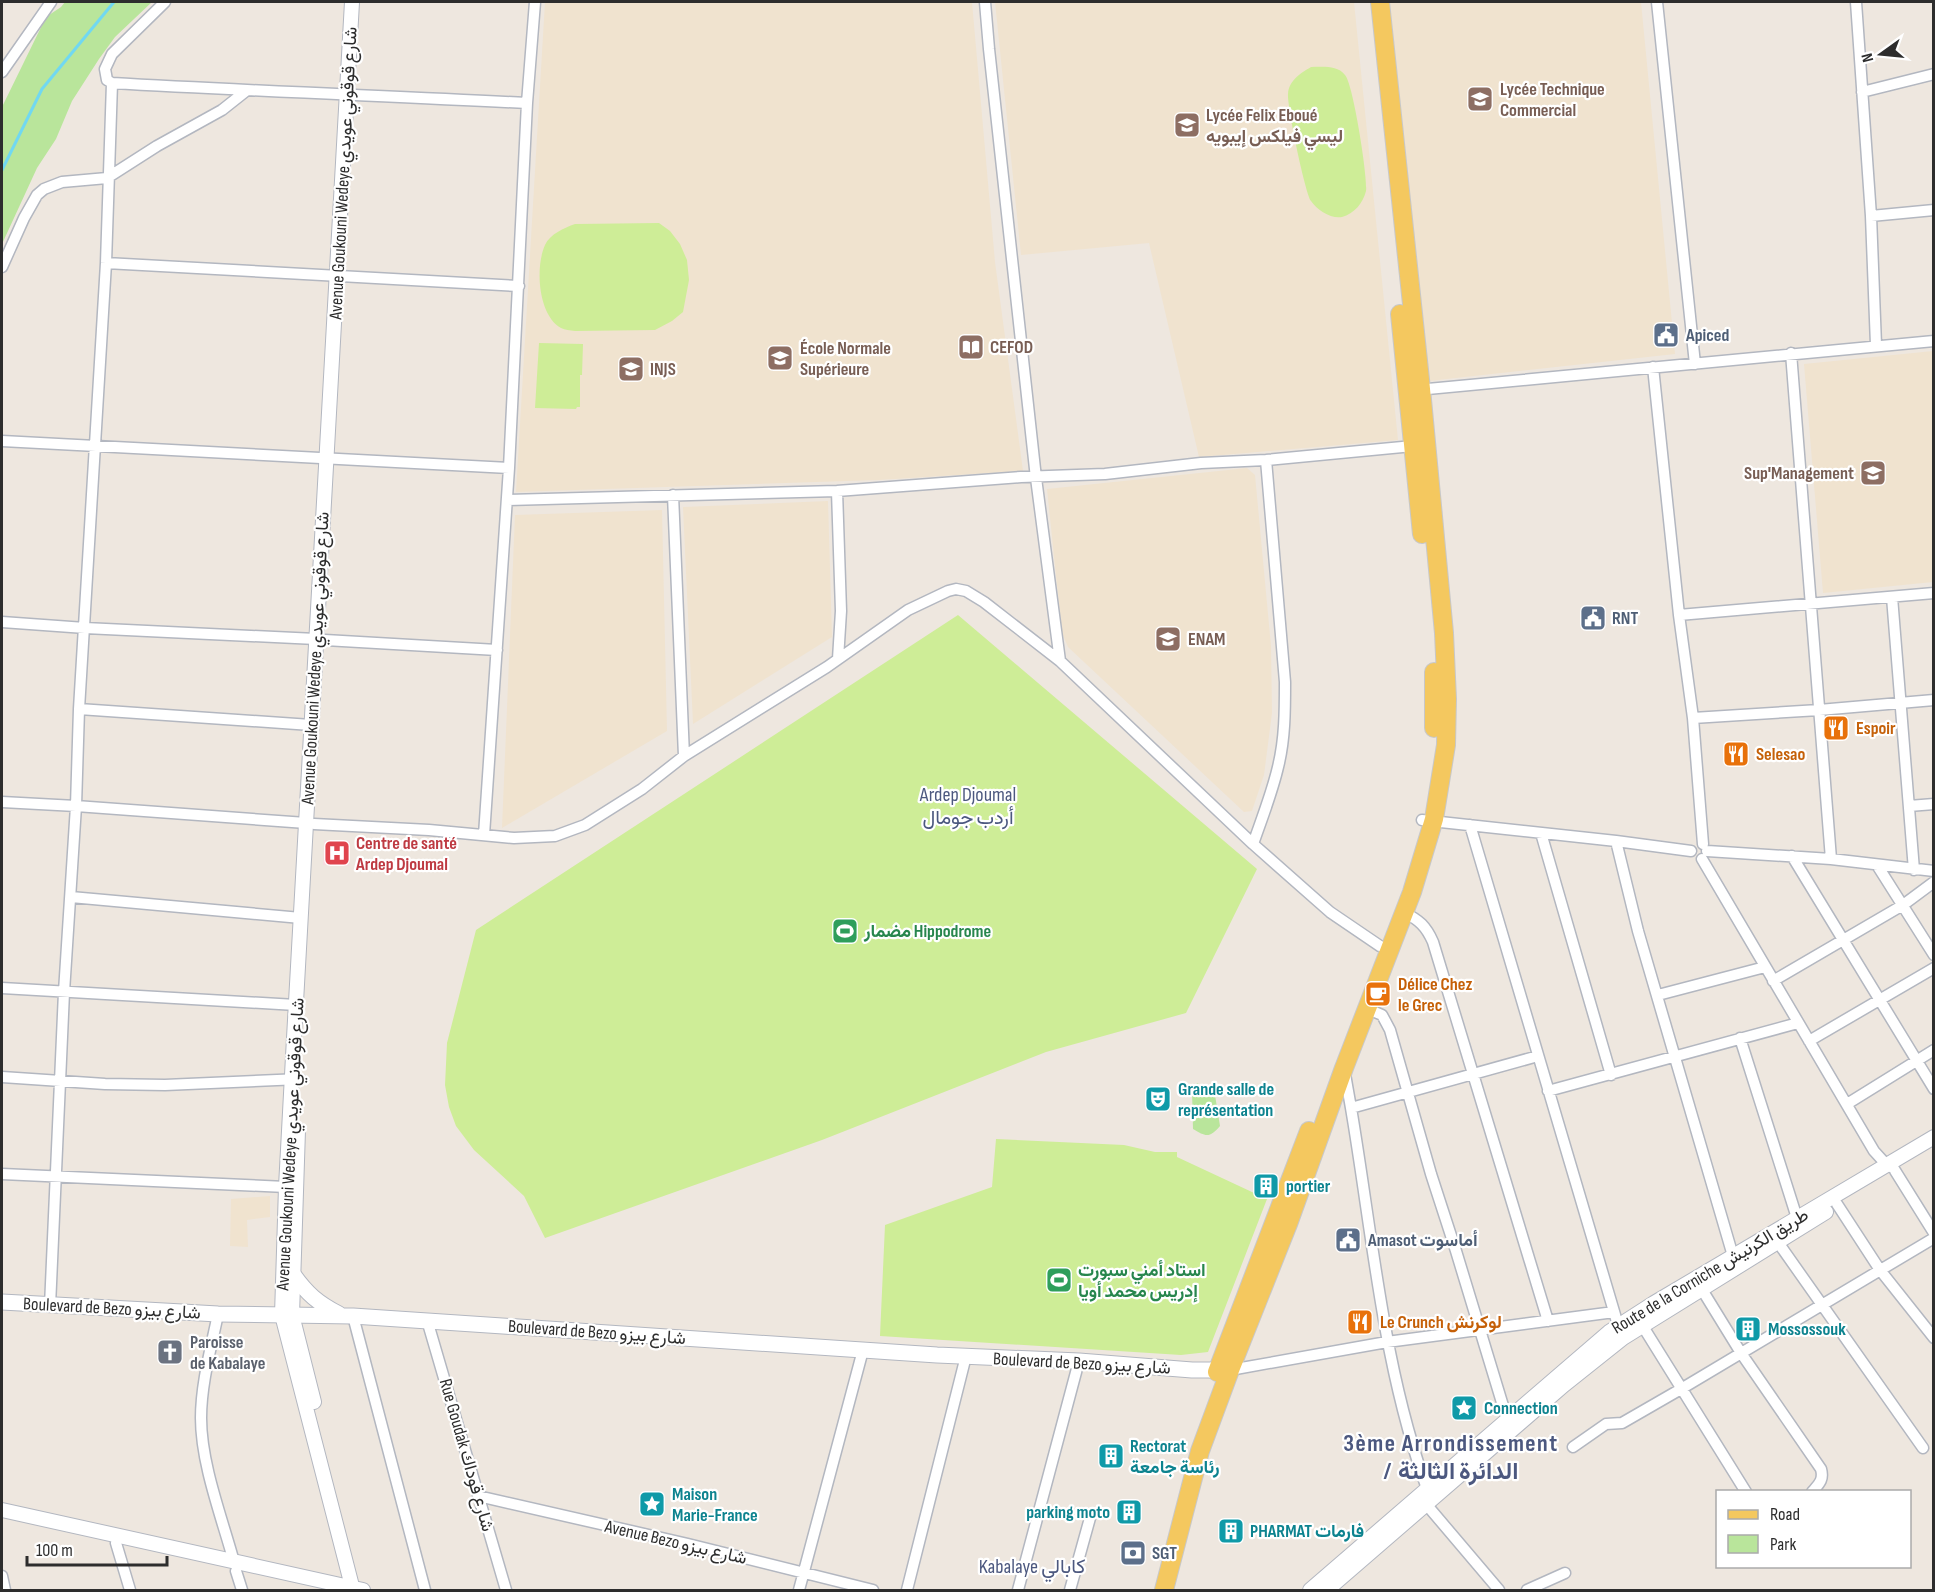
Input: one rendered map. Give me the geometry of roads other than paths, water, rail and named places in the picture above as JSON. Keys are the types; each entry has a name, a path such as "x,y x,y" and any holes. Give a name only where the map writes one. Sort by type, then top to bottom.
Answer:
{"main road":[{"path":"1369,2 1397,222"},
{"path":"1152,1590 1193,1443 1224,1371 1385,947 1405,913 1427,821 1430,776 1441,699 1444,633 1414,390 1397,222 1380,2"},
{"path":"1414,390 1413,446 1441,699"},
{"path":"1282,1221 1368,1009 1401,888 1427,821"},
{"path":"293,1274 304,1290 321,1305 348,1316"},
{"name":"Boulevard de Bezo شارع بيزو","path":"2,1302 218,1314 427,1320 863,1350 1224,1371"},
{"path":"1164,1590 1200,1451 1224,1371"}],"street":[{"path":"2,72 51,2"},
{"path":"165,2 112,54 105,69 107,80 112,83 246,91 527,103"},
{"name":"Avenue Goukouni Wedeye شارع قوقوني عويدي","path":"287,1315 286,1187 296,1080 331,458 351,94 352,2"},
{"name":"Avenue Goukouni Wedeye شارع قوقوني عويدي","path":"351,94 361,2"},
{"path":"484,835 509,468 527,103 535,2"},
{"path":"986,2 990,61 1036,478 1060,661"},
{"path":"1658,2 1695,364"},
{"path":"1856,2 1871,216 1876,345"},
{"path":"1862,92 1934,74"},
{"path":"50,1306 64,992 105,263 112,83"},
{"path":"2,267 37,195 62,182 107,178 157,146 222,110 246,91"},
{"path":"1871,216 1934,210"},
{"path":"105,263 519,286"},
{"path":"1414,390 1934,341"},
{"path":"1791,353 1831,859"},
{"path":"1653,367 1693,718 1704,851 1765,967 1874,1151 1891,1167 1934,1233"},
{"path":"2,441 509,468"},
{"path":"507,500 837,490 1000,478 1105,474 1202,463 1266,460 1413,446"},
{"path":"1253,843 1278,765 1285,709 1285,682 1266,460"},
{"path":"837,490 841,612 838,658"},
{"path":"673,495 684,756"},
{"path":"2,802 429,830 514,838 555,836 585,825 642,789 684,756 838,658 908,610 957,589 966,591 984,602 1060,661 1253,843 1330,912 1385,947"},
{"path":"1680,615 1934,593"},
{"path":"1892,597 1914,870"},
{"path":"2,622 497,650"},
{"name":"Avenue Goukouni Wedeye شارع قوقوني عويدي","path":"287,1315 293,1274 296,1005 310,824 311,725 320,639"},
{"path":"1693,718 1934,700"},
{"path":"79,709 311,725"},
{"path":"1909,806 1934,804"},
{"path":"1427,821 1616,840 1691,851 1694,858 1704,851 1831,859 1934,871"},
{"path":"1224,1371 1388,1342 1548,1321 1616,1318 1470,825"},
{"path":"1541,833 1611,1075"},
{"path":"1616,840 1638,931 1733,1256"},
{"path":"1792,856 1934,1089"},
{"path":"1877,865 1934,955"},
{"path":"1773,981 1903,904 1934,882"},
{"path":"71,897 301,918"},
{"path":"1405,913 1419,920 1430,935 1548,1321"},
{"path":"1658,995 1765,967"},
{"path":"1809,1041 1934,968"},
{"path":"2,988 296,1005"},
{"path":"1368,1009 1382,1015 1387,1022 1507,1419"},
{"path":"1548,1092 1798,1023"},
{"path":"1740,1038 1797,1218"},
{"path":"1847,1104 1934,1050"},
{"path":"1351,1108 1538,1056"},
{"path":"1344,1068 1388,1342 1417,1461 1428,1497 1499,1590"},
{"path":"2,1077 165,1085 296,1080"},
{"name":"Route de la Corniche طريق الكرنيش","path":"1310,1590 1642,1325 1838,1204 1934,1137"},
{"name":"Route de la Corniche طريق الكرنيش","path":"1327,1590 1616,1318 1733,1256 1891,1167 1934,1147"},
{"path":"2,1174 286,1187"},
{"path":"1838,1204 1880,1270 1934,1338"},
{"path":"1574,1447 1606,1424 1622,1423 1934,1238"},
{"path":"1777,1241 1923,1448"},
{"path":"1701,1288 1741,1353 1821,1469 1823,1477 1813,1490"},
{"path":"218,1314 201,1419 204,1449 242,1590"},
{"path":"2,1519 359,1590 287,1315"},
{"path":"348,1316 425,1590"},
{"name":"Rue Goudak شارع قوداك","path":"427,1320 506,1590"},
{"path":"1642,1325 1745,1490"},
{"path":"799,1590 863,1350"},
{"path":"907,1590 966,1356"},
{"path":"1017,1590 1079,1361"},
{"name":"Avenue Bezo شارع بيزو","path":"478,1496 873,1590"},
{"path":"2,1510 235,1566 322,1590"},
{"path":"1070,1590 1090,1518"},
{"path":"116,1543 130,1590"},
{"path":"1527,1590 1565,1573"},
{"path":"2,1576 5,1590"}],"waterway":[{"path":"2,170 42,89 114,2"}],"place":[{"name":"Lycée Technique Commercial","path":"1480,99"},
{"name":"Lycée Felix Eboué ليسي فيلكس إيبويه","path":"1187,125"},
{"name":"Apiced","path":"1666,335"},
{"name":"CEFOD","path":"971,347"},
{"name":"École Normale Supérieure","path":"780,358"},
{"name":"INJS","path":"631,369"},
{"name":"Sup'Management","path":"1873,473"},
{"name":"RNT","path":"1593,618"},
{"name":"ENAM","path":"1168,639"},
{"name":"Espoir","path":"1836,728"},
{"name":"Selesao","path":"1736,754"},
{"name":"Centre de santé Ardep Djoumal","path":"337,853"},
{"name":"مضمار Hippodrome","path":"845,931"},
{"name":"Délice Chez le Grec","path":"1378,994"},
{"name":"Grande salle de représentation","path":"1158,1099"},
{"name":"portier","path":"1266,1186"},
{"name":"Amasot أماسوت","path":"1348,1240"},
{"name":"استاد أمني سبورت إدريس محمد أويا","path":"1059,1280"},
{"name":"Le Crunch لوكرنش","path":"1360,1322"},
{"name":"Mossossouk","path":"1748,1329"},
{"name":"Paroisse de Kabalaye","path":"170,1352"},
{"name":"Connection","path":"1464,1408"},
{"name":"Rectorat رئاسة جامعة","path":"1111,1456"},
{"name":"Maison Marie-France","path":"652,1504"},
{"name":"parking moto","path":"1129,1512"},
{"name":"PHARMAT فارمات","path":"1231,1531"},
{"name":"SGT","path":"1133,1553"}],"district":[{"name":"Ardep Djoumal أردب جومال","path":"968,806"},
{"name":"3ème Arrondissement / الدائرة الثالثة","path":"1451,1457"},
{"name":"Kabalaye كابالي","path":"1032,1566"}]}
